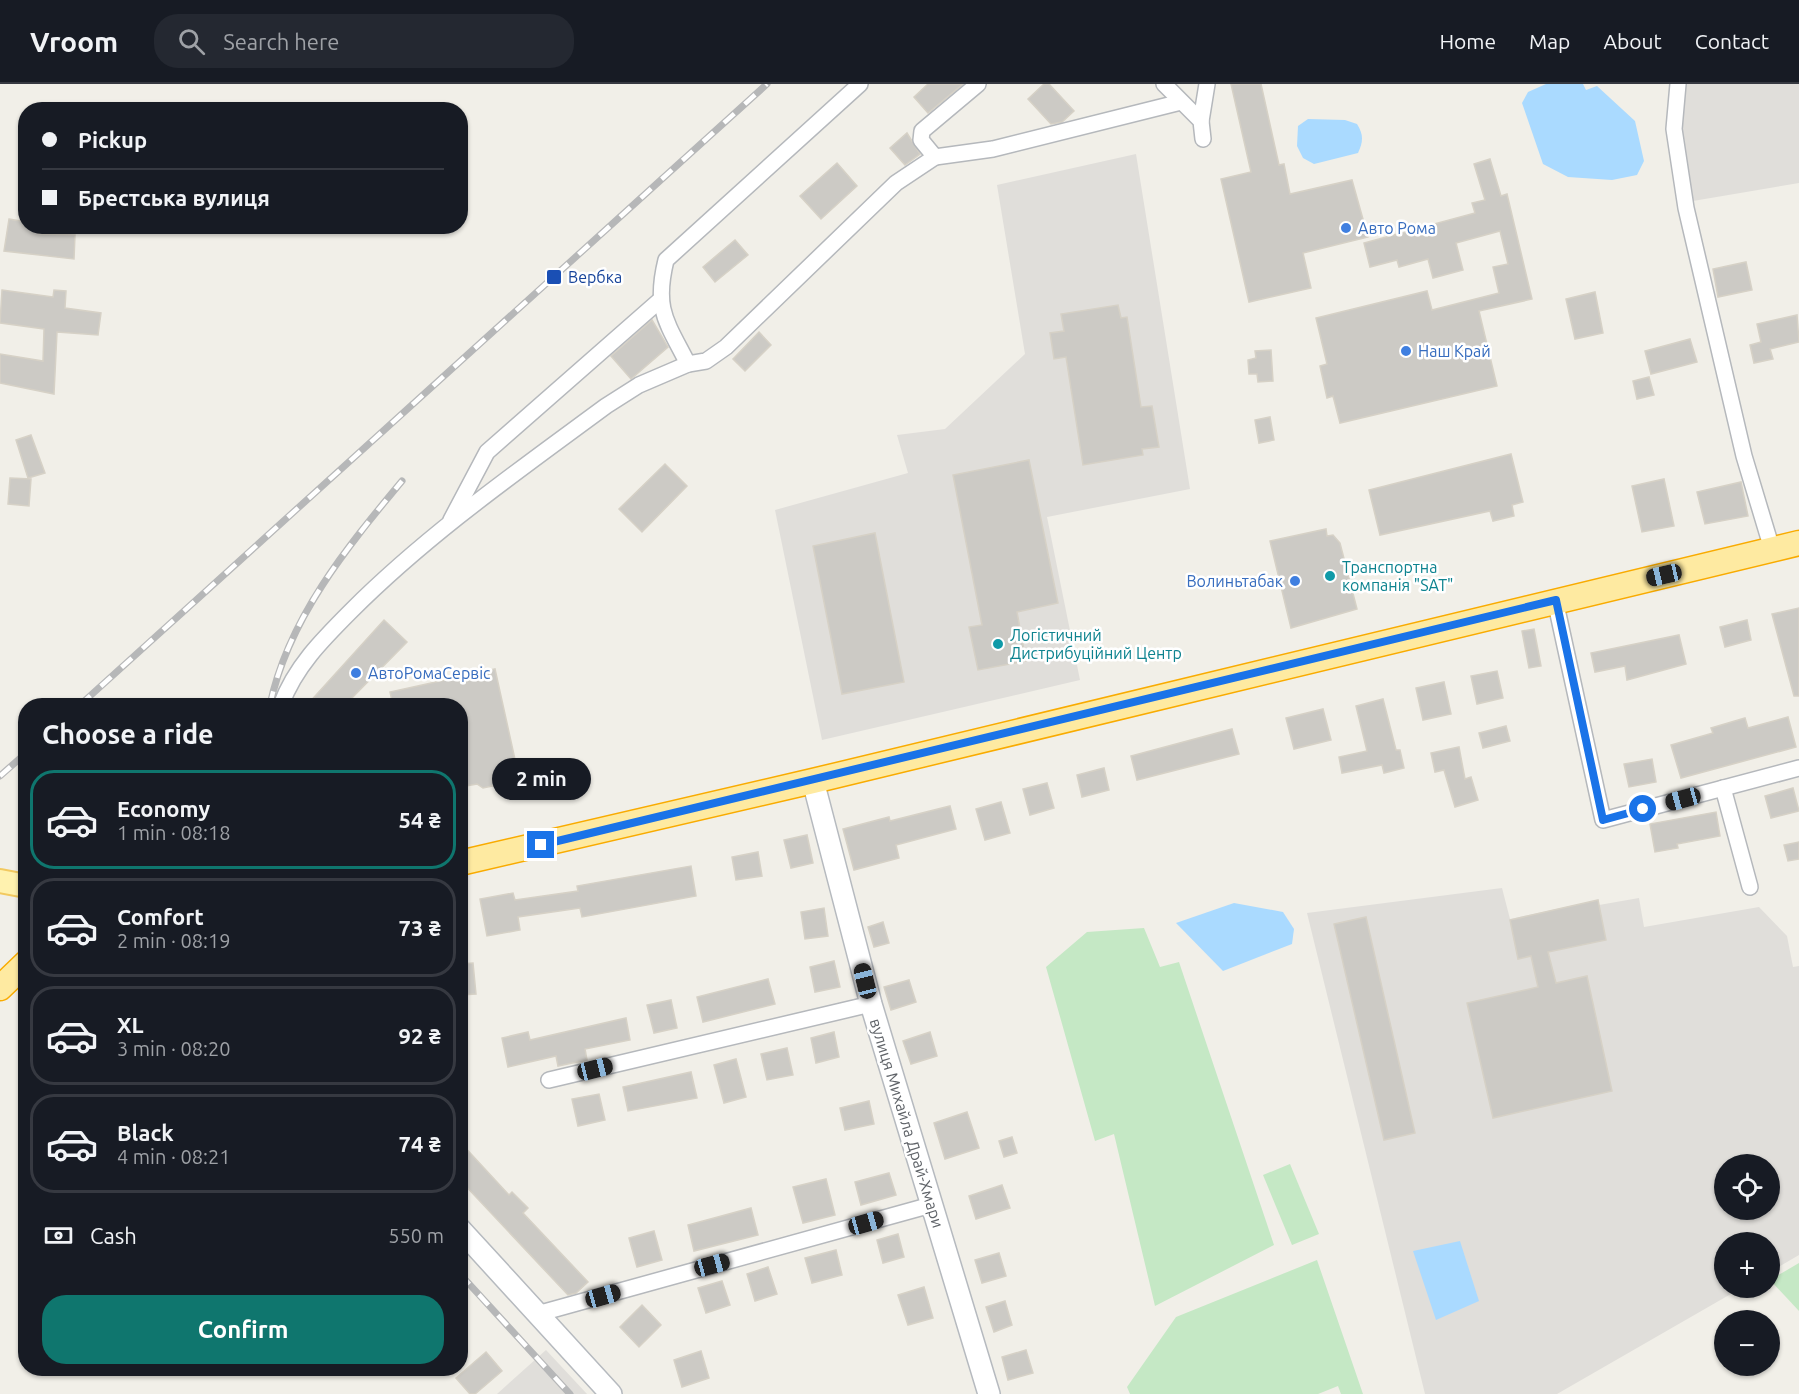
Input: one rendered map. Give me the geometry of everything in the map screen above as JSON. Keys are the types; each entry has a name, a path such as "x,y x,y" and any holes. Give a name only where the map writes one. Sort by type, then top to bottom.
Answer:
{"highway":[{"path":"468,861 813,781 1799,543"},
{"path":"0,988 18,971"}],"main road":[{"name":"вулиця Михайла Драй-Хмари","path":"813,781 871,1004 989,1394"},
{"path":"0,881 18,884"},
{"path":"468,1238 611,1394"}],"street":[{"path":"688,364 659,301 666,260 860,84"},
{"path":"935,158 921,140 922,131 978,84"},
{"path":"1164,84 1201,121"},
{"path":"1203,139 1201,121 1207,84"},
{"path":"1678,84 1674,129 1686,208 1741,445 1772,549"},
{"path":"284,698 299,668 332,630 407,557 606,406 639,385 688,364 706,361 726,347 896,183 935,158 993,149 1181,102"},
{"path":"448,525 487,452 659,301"},
{"path":"1556,600 1603,820 1799,768"},
{"path":"1723,788 1750,887"},
{"path":"549,1080 871,1004"},
{"path":"537,1314 931,1205"}],"shaded area":[{"path":"1685,84 1799,84 1799,183 1693,201 1680,129"},
{"path":"1136,154 1190,489 1047,517 1080,680 822,740 775,510 908,473 897,435 945,429 1025,354 997,185"},
{"path":"1502,888 1510,919 1598,900 1599,905 1639,898 1644,927 1759,907 1787,936 1793,967 1799,966 1799,1255 1780,1266 1780,1232 1714,1232 1714,1298 1724,1298 1557,1394 1425,1394 1307,913"},
{"path":"546,1350 587,1394 497,1394"}],"green space":[{"path":"1144,928 1160,967 1179,962 1274,1245 1155,1306 1114,1134 1095,1141 1046,967 1087,932"},
{"path":"1290,1164 1319,1234 1292,1245 1263,1175"},
{"path":"1317,1260 1363,1394 1341,1394 1338,1386 1318,1394 1130,1394 1127,1387 1176,1317"},
{"path":"1799,1263 1799,1311 1780,1291 1780,1274"}],"water":[{"path":"1546,84 1583,84 1586,90 1597,86 1635,121 1644,161 1637,175 1612,180 1568,177 1543,164 1522,103 1528,92"},
{"path":"1308,119 1345,120 1357,124 1362,138 1358,153 1314,164 1303,158 1297,146 1298,126"},
{"path":"1234,903 1283,912 1294,929 1292,944 1223,971 1176,923"},
{"path":"1460,1241 1479,1301 1436,1320 1413,1251"}],"building":[{"path":"928,84 963,84 928,113 914,97"},
{"path":"1044,84 1049,84 1074,111 1062,122 1051,124 1028,99"},
{"path":"1231,84 1261,84 1279,165 1284,164 1290,194 1352,180 1368,237 1303,253 1311,288 1249,302 1221,179 1251,172"},
{"path":"907,133 920,154 905,165 890,148"},
{"name":"Наш Край","path":"1490,159 1501,196 1507,194 1532,299 1479,311 1497,386 1340,423 1333,396 1327,398 1320,366 1327,364 1316,318 1427,291 1432,310 1499,293 1493,267 1508,264 1500,231 1456,243 1463,270 1433,278 1428,259 1399,267 1397,260 1370,267 1364,243 1475,213 1472,203 1485,200 1474,164"},
{"path":"837,163 857,186 821,219 800,196"},
{"path":"9,219 18,221 18,234 75,235 74,259 4,251"},
{"path":"735,240 748,255 715,282 703,267"},
{"path":"1746,262 1752,290 1718,297 1713,269"},
{"path":"2,290 53,297 54,290 66,291 65,308 101,313 98,335 57,332 54,394 0,383 0,354 43,361 44,329 0,323"},
{"path":"1595,292 1603,333 1575,339 1566,299"},
{"path":"1118,305 1121,318 1127,317 1141,407 1152,406 1159,447 1142,449 1143,455 1083,465 1066,357 1054,359 1050,333 1064,331 1061,314"},
{"path":"1797,315 1799,342 1770,349 1773,359 1754,363 1750,345 1761,342 1757,324"},
{"path":"652,320 668,347 631,379 611,356"},
{"path":"759,332 771,345 745,371 733,359"},
{"path":"1690,339 1697,362 1651,374 1645,351"},
{"path":"1271,350 1273,381 1258,382 1257,374 1249,374 1248,360 1256,358 1255,351"},
{"path":"1649,377 1654,395 1637,399 1633,381"},
{"path":"1270,417 1274,440 1259,443 1255,420"},
{"path":"31,435 45,473 28,478 16,440"},
{"path":"1511,454 1523,502 1512,505 1514,516 1493,521 1490,511 1380,535 1369,490"},
{"path":"1029,460 1058,603 1017,612 1026,661 978,670 969,627 982,625 953,475"},
{"path":"665,464 687,486 642,532 619,509"},
{"path":"10,478 31,479 29,506 8,504"},
{"path":"1664,479 1674,526 1642,532 1632,486"},
{"path":"1741,482 1748,516 1705,524 1697,492"},
{"path":"1326,529 1327,536 1333,535 1340,543 1357,609 1291,628 1270,541"},
{"path":"875,533 904,682 842,694 813,546"},
{"path":"1799,608 1799,696 1794,696 1772,614"},
{"name":"АвтоРомаСервіс","path":"384,620 407,642 352,698 313,698"},
{"path":"1747,620 1751,640 1725,647 1720,627"},
{"path":"1534,629 1541,666 1529,668 1522,631"},
{"path":"1679,635 1686,664 1627,680 1625,666 1595,672 1591,653"},
{"path":"495,669 518,773 502,778 497,785 483,788 477,784 468,786 468,698 391,698 390,692"},
{"path":"1497,671 1503,698 1477,704 1471,676"},
{"path":"1444,682 1451,714 1423,720 1416,688"},
{"path":"1383,699 1396,750 1400,750 1404,768 1384,773 1382,765 1342,773 1339,757 1367,751 1356,706"},
{"path":"1323,709 1331,740 1294,749 1286,718"},
{"path":"1788,717 1796,747 1681,778 1671,745 1713,733 1711,728 1745,718 1748,728"},
{"path":"1506,726 1510,741 1483,748 1479,733"},
{"path":"1232,729 1239,754 1137,780 1131,756"},
{"path":"1459,747 1465,779 1471,777 1478,800 1455,807 1444,770 1435,772 1431,753"},
{"path":"1652,759 1656,782 1629,787 1624,764"},
{"path":"1104,768 1109,790 1082,797 1077,775"},
{"path":"1047,783 1054,808 1030,815 1023,789"},
{"path":"1793,788 1799,811 1771,818 1765,796"},
{"path":"1001,802 1010,833 985,840 976,809"},
{"path":"950,806 956,829 896,845 899,858 854,870 843,829 889,817 890,821"},
{"path":"1716,812 1720,836 1677,844 1678,848 1655,852 1650,824"},
{"path":"807,835 813,863 791,868 784,840"},
{"path":"1799,842 1799,859 1788,861 1784,845"},
{"path":"758,852 762,876 736,880 732,857"},
{"path":"691,866 696,896 582,917 580,908 518,917 520,930 487,936 480,899 513,893 515,900 578,891 577,886"},
{"path":"1598,900 1606,940 1548,952 1556,983 1587,976 1612,1091 1493,1118 1467,1003 1538,987 1531,956 1518,959 1510,920"},
{"path":"824,908 828,936 805,939 801,912"},
{"path":"1366,917 1415,1133 1384,1140 1334,924"},
{"path":"883,922 889,943 874,947 868,927"},
{"path":"834,961 840,987 815,992 810,967"},
{"path":"468,963 473,963 476,994 468,994"},
{"path":"768,979 775,1004 703,1022 697,997"},
{"path":"909,980 916,1002 891,1010 884,987"},
{"path":"671,1000 677,1028 654,1033 647,1005"},
{"path":"626,1018 630,1040 585,1049 587,1060 558,1066 556,1056 508,1067 502,1038 528,1032 530,1040"},
{"path":"834,1032 839,1057 816,1063 811,1038"},
{"path":"930,1032 937,1056 911,1064 903,1041"},
{"path":"787,1048 793,1075 767,1080 761,1054"},
{"path":"736,1059 746,1097 724,1103 714,1065"},
{"path":"691,1072 697,1098 628,1111 623,1087"},
{"path":"599,1094 605,1120 578,1126 572,1099"},
{"path":"869,1101 874,1124 845,1130 840,1108"},
{"path":"967,1112 979,1148 945,1159 934,1123"},
{"path":"1012,1137 1017,1153 1004,1157 999,1141"},
{"path":"468,1151 509,1195 512,1192 528,1208 523,1213 588,1282 576,1293 568,1295 468,1189"},
{"path":"889,1173 896,1195 861,1205 855,1182"},
{"path":"826,1179 835,1215 803,1223 793,1187"},
{"path":"1002,1185 1010,1208 976,1219 969,1196"},
{"path":"751,1208 758,1235 694,1251 688,1225"},
{"path":"654,1231 662,1260 637,1267 629,1238"},
{"path":"898,1234 904,1257 883,1263 877,1240"},
{"path":"836,1250 842,1275 812,1283 805,1258"},
{"path":"999,1253 1006,1276 982,1283 975,1260"},
{"path":"768,1267 777,1294 755,1301 747,1274"},
{"path":"722,1281 730,1305 706,1313 698,1288"},
{"path":"924,1287 933,1318 908,1325 898,1295"},
{"path":"1005,1301 1012,1325 994,1332 986,1307"},
{"path":"642,1305 661,1325 639,1347 620,1327"},
{"path":"1026,1350 1033,1373 1008,1380 1002,1357"},
{"path":"701,1351 709,1378 682,1387 674,1360"},
{"path":"486,1352 502,1371 475,1394 470,1394 456,1378 468,1376 468,1368"}],"railway":[{"path":"88,698 767,84"},
{"path":"272,698 290,643 305,614 341,558 402,481"},
{"path":"0,776 18,760"},
{"path":"468,1283 570,1394"}],"place":[{"name":"Авто Рома","path":"1346,228"},
{"name":"Вербка","path":"554,277"},
{"name":"Наш Край","path":"1406,351"},
{"name":"Транспортна компанія \"SAT\"","path":"1330,576"},
{"name":"Волиньтабак","path":"1295,581"},
{"name":"Логістичний Дистрибуційний Центр","path":"998,644"},
{"name":"АвтоРомаСервіс","path":"356,673"}],"route":[{"path":"541,845 1556,600 1603,820 1643,809"}]}
